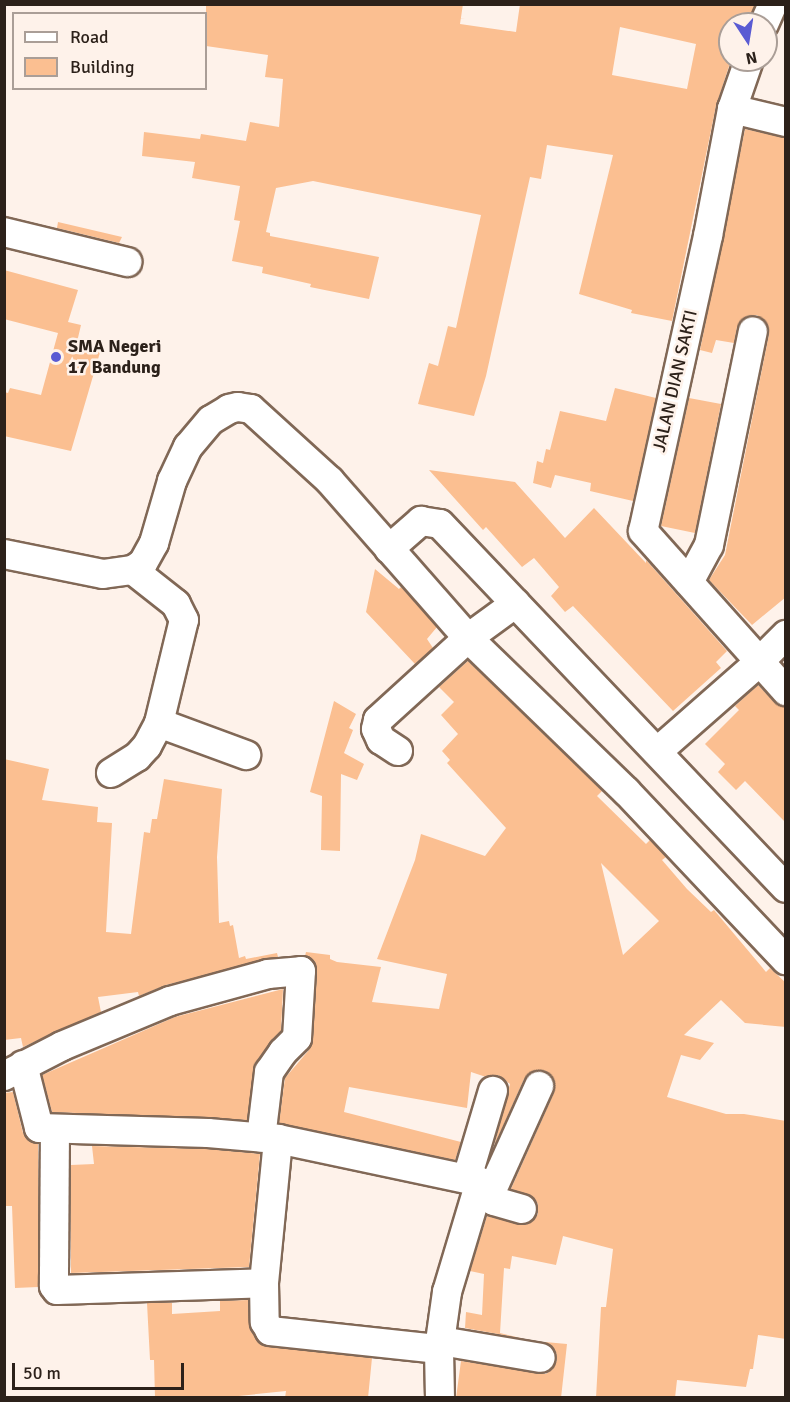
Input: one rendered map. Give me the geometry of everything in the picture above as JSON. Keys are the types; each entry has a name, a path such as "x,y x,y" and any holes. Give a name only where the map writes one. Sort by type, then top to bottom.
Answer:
{"street":[{"name":"JALAN DIAN SAKTI","path":"745,72 732,109 708,236 643,531 758,663 786,691"},
{"path":"732,109 786,122"},
{"path":"17,235 128,262"},
{"path":"689,582 709,545 753,331"},
{"path":"4,554 103,574 133,570 143,563 154,543 168,490 188,447 211,420 229,409 238,406 251,409 330,481 468,638 626,791 721,894 786,960"},
{"path":"389,549 421,521 436,521 658,751 786,888"},
{"path":"111,773 137,757 147,746 159,723 184,620 176,604 133,570"},
{"path":"398,751 381,740 376,729 378,720 468,638 516,603"},
{"path":"658,751 758,663 786,635"},
{"path":"159,723 246,755"},
{"path":"522,1209 494,1201 480,1183 269,1138 208,1133 38,1127 14,1070 62,1046 171,1001 268,974 301,971 297,1038 283,1052 269,1072 269,1138 264,1283 265,1322 270,1331 440,1345 541,1358"},
{"path":"480,1183 539,1086"},
{"path":"440,1398 440,1345 447,1292 480,1183 493,1091"},
{"path":"55,1129 54,1286 57,1290 264,1283"}],"building":[{"path":"206,4 463,4 460,24 516,32 520,4 755,4 752,12 718,12 718,72 727,72 716,106 672,321 631,313 632,310 579,294 613,155 547,145 541,179 530,177 486,376 474,416 418,404 429,363 438,366 448,326 456,328 481,215 313,181 276,188 266,232 270,233 270,236 379,257 369,299 310,287 311,284 262,273 263,267 232,261 240,221 234,220 240,186 192,178 195,162 142,156 144,132 200,139 201,134 246,141 250,122 279,127 283,79 265,77 268,55 207,46","holes":["620,27 696,44 687,89 612,75"]},
{"path":"745,129 786,138 786,597 752,625 709,580 725,555 769,334 768,325 757,315 747,316 737,327 734,343 716,340 712,353 700,350"},
{"path":"58,222 122,237 119,243 57,228"},
{"path":"4,270 78,290 68,322 81,325 77,342 101,349 71,451 4,436 4,392 8,393 10,388 41,395 58,333 4,319"},
{"path":"615,388 656,398 633,501 590,491 591,483 555,475 551,488 533,483 537,461 543,463 546,449 550,450 560,411 606,421"},
{"path":"689,398 721,404 695,533 661,526"},
{"path":"429,470 515,482 565,538 594,508 646,563 646,560 727,651 716,662 721,668 673,711 573,606 565,612 551,596 559,587 534,558 522,567 486,527 483,530"},
{"path":"375,569 399,589 401,587 437,627 427,639 433,648 415,664 366,612"},
{"path":"468,661 602,791 597,796 646,844 650,840 666,857 662,860 687,889 711,912 714,910 766,972 770,968 786,983 786,1027 745,1023 721,1000 684,1035 714,1043 700,1060 681,1055 667,1097 726,1114 744,1114 786,1121 786,1339 758,1335 753,1369 750,1369 746,1387 677,1380 675,1398 596,1398 601,1307 606,1307 613,1249 563,1236 556,1265 512,1256 510,1269 504,1268 500,1333 525,1339 465,1328 466,1312 482,1315 484,1274 470,1271 487,1216 525,1225 533,1221 538,1214 538,1204 533,1197 511,1189 554,1093 555,1084 546,1071 537,1070 524,1079 494,1146 510,1084 498,1075 486,1077 471,1072 467,1108 349,1087 344,1112 461,1142 455,1160 279,1123 285,1078 309,1050 313,1039 317,972 315,962 305,956 306,952 330,955 330,959 337,962 381,967 372,1002 439,1009 447,974 377,959 415,860 421,834 485,856 506,828 447,763 450,760 442,751 458,734 441,715 454,702 439,687","holes":["601,863 659,921 623,955"]},
{"path":"758,685 774,702 786,707 786,823 745,781 736,790 718,772 725,764 705,744 739,710 735,706"},
{"path":"334,701 356,714 349,728 353,730 344,753 364,764 357,780 341,774 340,851 321,850 322,796 310,792"},
{"path":"4,759 49,769 42,800 98,807 97,822 112,823 106,932 131,934 144,832 150,833 152,819 157,819 164,779 222,789 217,857 219,923 229,921 230,926 233,925 239,958 245,956 246,959 277,953 278,957 166,985 139,996 138,992 98,997 101,1012 23,1047 21,1038 4,1040"},
{"path":"283,989 281,1031 255,1063 247,1120 52,1112 42,1075 175,1017"},
{"path":"13,1092 23,1133 29,1141 38,1144 38,1287 15,1288 12,1206 4,1206 4,1093"},
{"path":"92,1146 207,1149 260,1154 249,1267 71,1273 71,1165 94,1164"},
{"path":"248,1300 250,1330 261,1345 372,1358 368,1398 285,1398 286,1391 219,1398 155,1398 154,1360 150,1360 147,1303 172,1303 172,1314 220,1311 220,1301"},
{"path":"545,1342 567,1344 561,1398 456,1398 461,1361 546,1374 553,1369 557,1360 556,1352"}],"place":[{"name":"SMA Negeri 17 Bandung","path":"56,357"}]}
